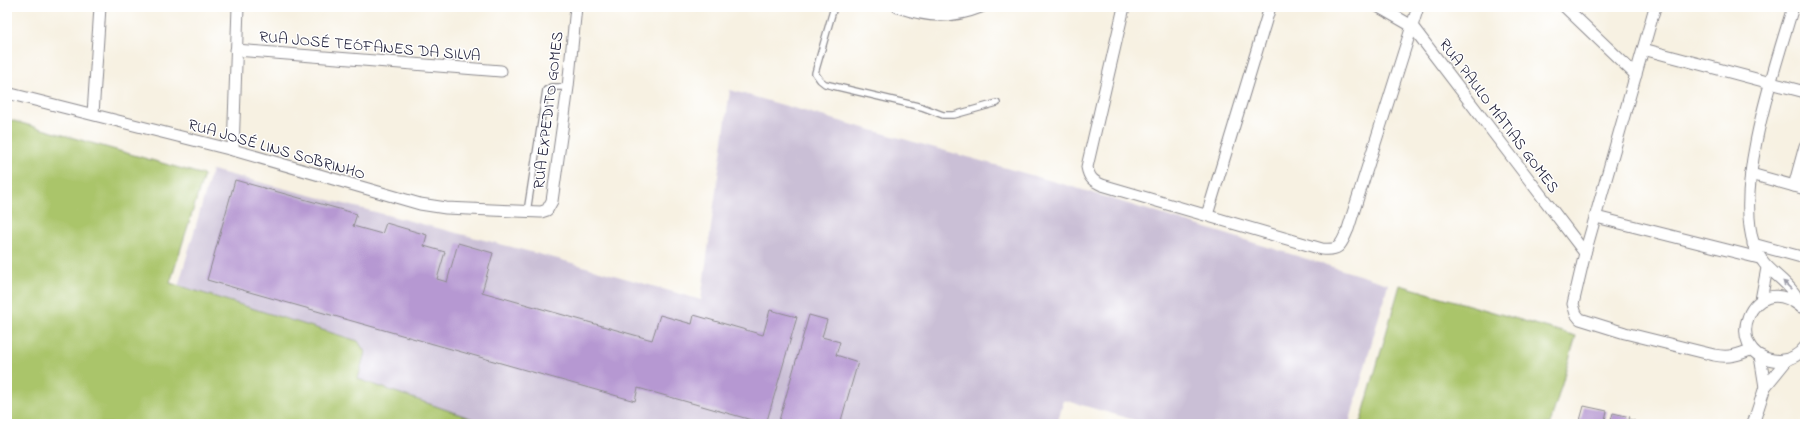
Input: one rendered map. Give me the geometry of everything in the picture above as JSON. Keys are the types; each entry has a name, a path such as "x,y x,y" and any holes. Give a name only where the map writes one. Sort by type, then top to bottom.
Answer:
{"street":[{"path":"93,114 100,7"},
{"path":"233,150 238,7"},
{"name":"RUA EXPEDITO GOMES","path":"542,212 547,210 552,201 568,87 576,7"},
{"path":"898,7 918,14 947,16 981,7"},
{"path":"1124,7 1087,167 1093,181 1102,185 1322,249 1333,250 1339,247 1348,229 1418,7"},
{"path":"1207,215 1270,7"},
{"name":"RUA PAULO MATIAS GOMES","path":"1379,7 1412,26 1585,253"},
{"path":"1565,7 1636,75"},
{"path":"1655,7 1585,253 1573,304 1576,314 1580,319 1625,333 1720,356 1756,352 1768,360 1778,361 1796,357"},
{"path":"1793,7 1771,83 1755,148 1751,174 1749,208 1753,244 1760,258 1767,268 1791,290 1803,310"},
{"path":"1643,49 1805,92"},
{"name":"RUA JOSÉ TEÓFANES DA SILVA","path":"236,50 501,71"},
{"name":"RUA JOSÉ LINS SOBRINHO","path":"7,93 233,150 420,204 446,208 542,212"},
{"path":"1794,186 1805,146"},
{"path":"1751,174 1805,189"},
{"path":"1596,217 1760,258"},
{"path":"1753,244 1805,258"},
{"path":"1761,300 1767,268"},
{"path":"1765,387 1756,352 1746,335 1746,319 1761,300 1771,297 1782,296 1793,300 1803,310"},
{"path":"1753,424 1765,387 1805,347"}],"lane":[{"path":"834,7 816,73 820,80 825,84 922,107 943,115 954,114 997,103"},
{"path":"526,212 546,90 551,87 568,87"}],"shaded area":[{"path":"730,90 1073,187 1388,284 1349,424 1148,424 1064,400 1057,424 138,424 212,170 558,259 701,300"}],"green space":[{"path":"7,119 204,175 170,283 358,341 365,352 358,379 487,424 7,424"},
{"path":"1400,285 1576,336 1550,424 1360,424"}],"building":[{"path":"235,180 357,214 353,226 382,234 386,223 427,235 424,246 445,252 437,279 447,282 458,243 493,253 482,292 652,340 660,315 692,324 694,315 763,335 770,310 797,317 766,424 638,388 635,401 207,280"},
{"path":"809,315 827,320 822,337 840,342 836,355 858,362 840,424 778,424"},
{"path":"1584,406 1607,411 1604,424 1579,424"},
{"path":"1613,413 1630,417 1629,419 1635,421 1634,424 1610,424"}]}
